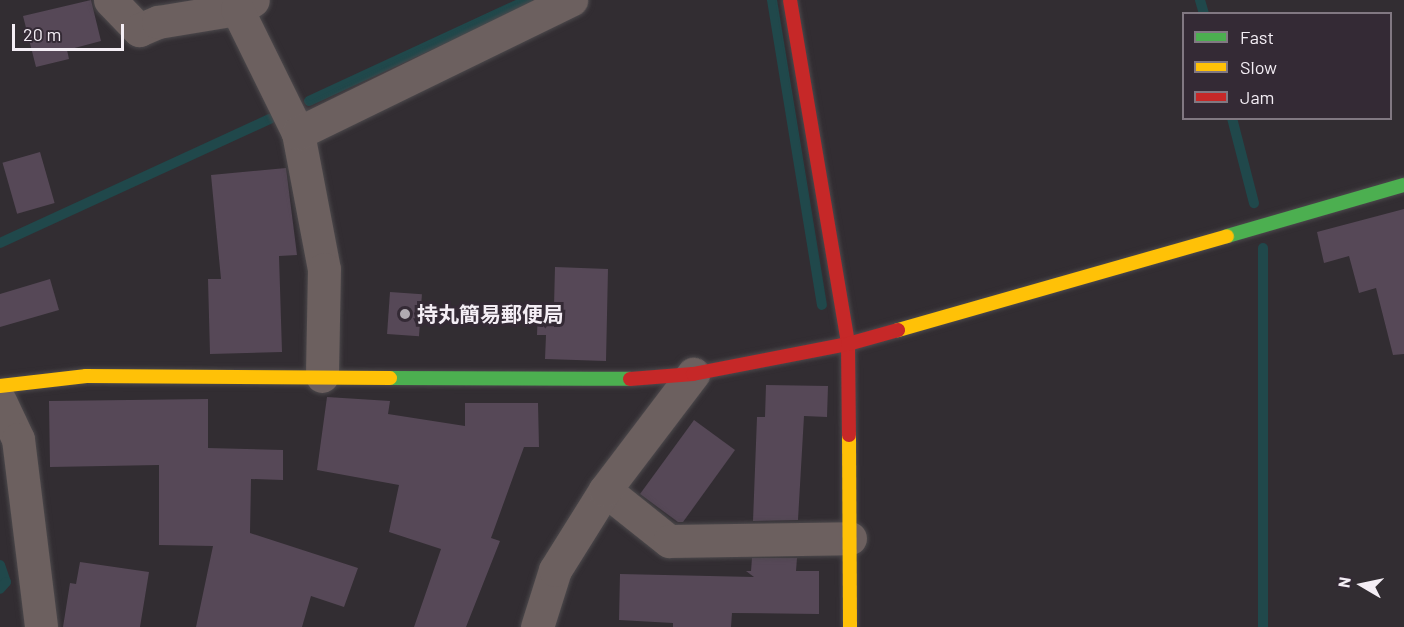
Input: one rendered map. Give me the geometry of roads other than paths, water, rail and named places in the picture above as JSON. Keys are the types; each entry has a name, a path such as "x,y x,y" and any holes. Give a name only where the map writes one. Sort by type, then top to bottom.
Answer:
{"street":[{"path":"110,0 138,30 158,22 245,4 298,134 324,269 322,376"},
{"path":"298,134 572,0"},
{"path":"790,0 848,344 850,627"},
{"path":"0,386 86,376 622,380 693,374 848,344 1404,185"},
{"path":"537,627 555,570 605,490 693,374"},
{"path":"0,401 18,440 41,627"},
{"path":"605,490 669,542 850,538"}],"waterway":[{"path":"309,101 528,0"},
{"path":"772,0 822,305"},
{"path":"1200,0 1203,12"},
{"path":"0,243 270,119"},
{"path":"1233,120 1254,203"},
{"path":"1263,248 1263,627"},
{"path":"0,565 6,582 0,589"}],"place":[{"name":"持丸簡易郵便局","path":"405,314"}]}
